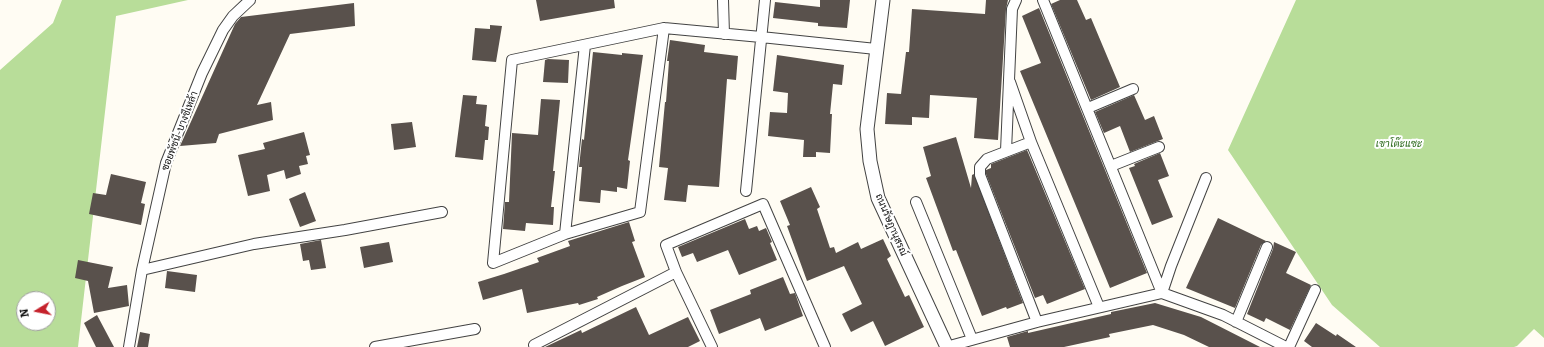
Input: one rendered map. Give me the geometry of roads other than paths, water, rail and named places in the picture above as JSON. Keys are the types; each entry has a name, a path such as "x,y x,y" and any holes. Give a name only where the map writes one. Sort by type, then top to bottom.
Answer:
{"street":[{"name":"ซอยพัชนี-บางชีเหล้า","path":"129,347 142,270 166,163 202,72 223,30 233,16 250,0"},
{"path":"723,0 724,34"},
{"path":"746,191 765,0"},
{"name":"ถนนรัษฎานุสรณ์","path":"883,0 867,128 870,161 878,198 946,347"},
{"path":"1006,151 1012,8 1016,0"},
{"path":"1043,0 1162,292"},
{"path":"664,28 640,212 566,234 493,263 512,60 664,28 876,49"},
{"path":"566,234 585,45"},
{"path":"1010,82 1031,142 1099,307"},
{"path":"1088,108 1133,89"},
{"path":"1031,142 987,159 980,167 980,175 1037,322"},
{"path":"1111,166 1159,147"},
{"path":"1162,292 1206,178"},
{"path":"916,202 972,339"},
{"path":"710,347 676,272 666,245 763,204 825,347"},
{"path":"142,270 254,244 345,230 442,212"},
{"path":"1236,322 1267,247"},
{"path":"534,346 676,272"},
{"path":"1289,347 1315,290"},
{"path":"946,347 1037,322 1162,292 1223,315 1286,347"},
{"path":"375,347 475,329"}],"park label":[{"name":"เขาโต๊ะแซะ","path":"1399,144"}]}
